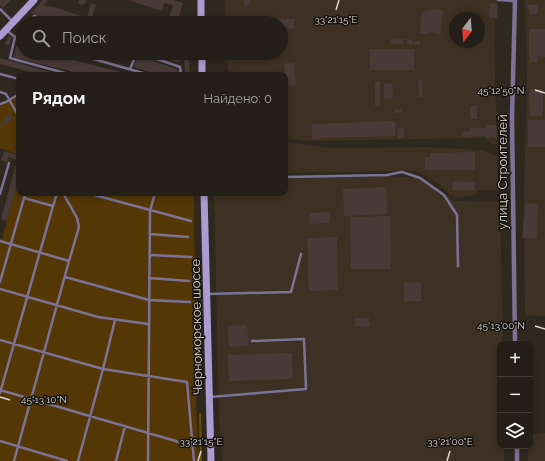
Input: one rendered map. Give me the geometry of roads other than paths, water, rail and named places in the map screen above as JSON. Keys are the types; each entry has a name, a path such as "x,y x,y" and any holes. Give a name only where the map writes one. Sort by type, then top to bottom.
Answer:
{"main road":[{"path":"18,16 34,0"},
{"path":"201,0 201,16"},
{"path":"0,36 16,18"},
{"path":"202,60 202,72"},
{"name":"Черноморское шоссе","path":"204,196 211,461"}],"street":[{"name":"улица Строителей","path":"515,1 511,36 515,341"},
{"path":"517,449 517,461"}],"lane":[{"path":"498,0 515,1"},
{"path":"0,8 13,21"},
{"path":"5,30 15,37 10,58 16,60"},
{"path":"17,60 61,72"},
{"path":"97,60 140,72"},
{"path":"130,69 134,60"},
{"path":"160,60 180,67 181,72"},
{"path":"0,74 16,78"},
{"path":"0,92 6,94 16,111"},
{"path":"0,104 16,96"},
{"path":"0,194 9,163"},
{"path":"288,177 387,176 402,172 420,178 444,195 457,215 458,266"},
{"path":"56,196 0,391 193,446"},
{"path":"14,461 79,227 77,218 66,196"},
{"path":"98,196 191,222"},
{"path":"148,461 150,211 154,196"},
{"path":"0,282 24,198 53,206"},
{"path":"150,234 188,238"},
{"path":"0,241 69,261"},
{"path":"207,294 291,292 301,254"},
{"path":"150,255 191,257"},
{"path":"65,277 149,300 190,302"},
{"path":"149,278 188,281"},
{"path":"0,289 98,318 148,324"},
{"path":"78,461 104,369 115,320"},
{"path":"209,397 306,389 304,339 252,341"},
{"path":"0,340 104,369 187,382 194,461"},
{"path":"116,461 125,426"},
{"path":"0,441 67,461"}]}
